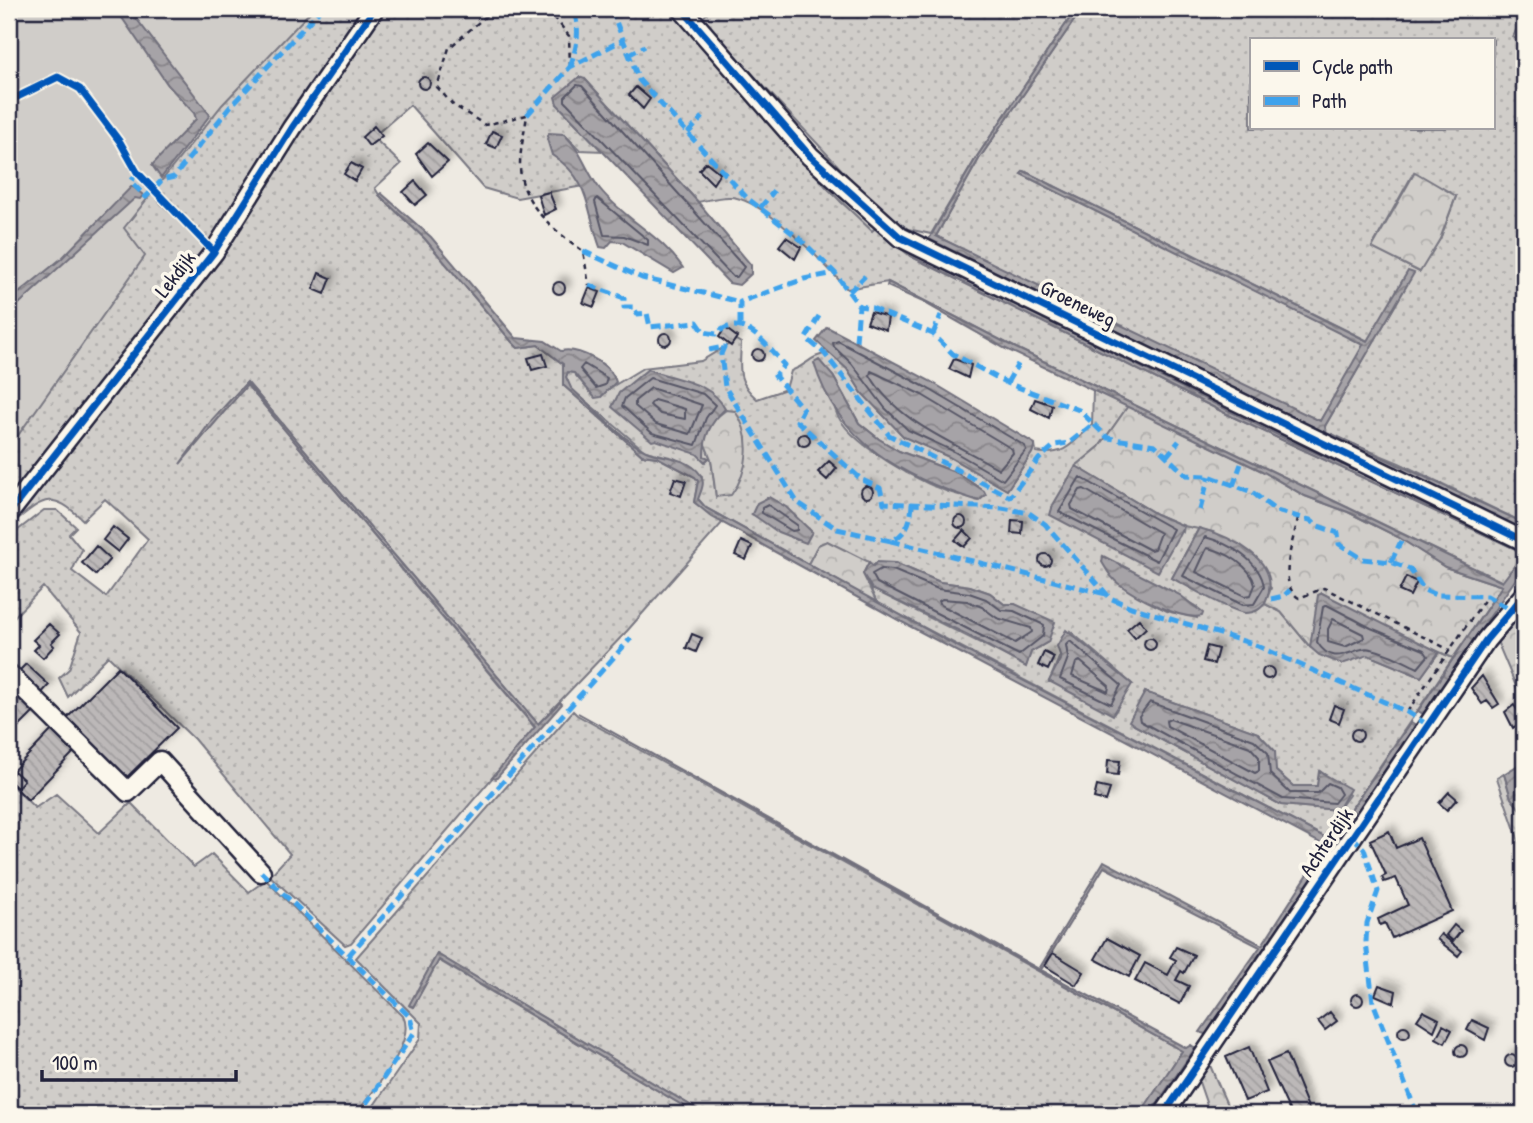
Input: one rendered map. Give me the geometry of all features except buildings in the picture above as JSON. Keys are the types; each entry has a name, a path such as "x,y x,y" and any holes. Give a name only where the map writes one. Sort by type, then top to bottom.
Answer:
{"street":[{"name":"Lekdijk","path":"9,513 214,252 292,128 374,9"},
{"name":"Groeneweg","path":"682,9 810,156 900,237 1524,541"},
{"name":"Achterdijk","path":"1164,1114 1486,640 1524,595"},
{"path":"9,674 128,792 160,761 261,872"}],"path":[{"path":"494,9 449,48 437,87 452,104 485,125 527,115 520,166 525,193 560,234 583,251 589,285"},
{"path":"548,9 569,36 570,68"},
{"path":"1298,518 1287,578 1293,595 1299,598 1309,596 1324,588 1338,593 1380,618 1450,650"},
{"path":"1407,712 1487,596"}],"green space":[{"path":"9,9 367,9 213,239 208,240 148,179 146,185 161,204 206,248 205,255 9,506"},
{"path":"9,9 313,9 222,105 124,228 145,256 9,448"},
{"path":"382,9 670,9 841,202 873,230 875,228 910,256 1233,417 1520,551 1522,555 1503,582 1016,348 888,282 847,289 793,234 760,209 731,197 698,202 585,79 557,104 602,151 580,150 564,134 552,155 568,166 583,186 517,198 483,188 410,105 373,137 401,164 375,188 379,195 425,239 518,348 538,345 563,364 563,385 642,455 657,457 695,477 698,481 694,502 723,522 627,631 538,724 247,382 212,420 214,422 247,385 535,728 351,943 345,945 270,876 290,854 194,739 108,656 68,697 59,678 69,669 81,632 43,587 12,619 9,618 9,537 44,510 57,510 76,527 69,534 82,550 72,571 106,597 148,539 105,499 83,520 63,504 48,501 40,503 13,523 9,522"},
{"path":"712,9 1076,9 976,158 931,234 908,229 869,199 701,19"},
{"path":"1082,9 1512,9 1524,15 1513,37 1524,44 1524,523 1399,463 1326,433 1325,426 1406,286 1368,341 1024,171 1021,174 1364,345 1320,421 1149,343 936,236 979,159","holes":["1414,172 1456,197 1440,239 1419,272 1372,247"]},
{"path":"698,40 812,169 875,228 872,231 827,188"},
{"path":"1415,172 1456,196 1440,239 1420,272 1372,248"},
{"path":"736,340 741,343 742,380 757,399 786,389 791,371 817,356 830,353 847,369 862,393 904,437 949,457 1007,490 1032,453 1035,444 1036,452 1061,450 1092,425 1093,390 1128,406 1099,447 1076,466 1183,532 1184,526 1199,528 1172,578 1256,611 1265,604 1281,612 1310,647 1368,655 1421,677 1439,652 1453,658 1330,840 877,603 863,574 872,589 1026,666 1031,652 1048,642 1015,604 1004,604 990,593 970,586 940,582 895,563 873,566 827,541 818,545 808,564 706,508 698,499 702,476 674,458 645,451 570,388 566,377 568,372 574,373 595,397 643,368 701,361","holes":["833,376 859,423 899,451 957,473 959,495 908,474 870,449 842,422 835,409","735,411 746,439 716,497 711,459 704,442","777,501 812,532 797,540 752,514","1119,564 1197,607 1197,618 1167,611 1130,591","1070,631 1132,684 1049,682","1145,692 1258,733 1275,751 1275,770 1293,786 1317,786 1320,771 1349,795 1338,810 1281,805 1134,725"]},
{"path":"1128,406 1262,471 1305,496 1348,512 1398,537 1445,567 1502,586 1453,658 1373,622 1322,593 1310,647 1281,612 1265,604 1271,588 1213,532 1184,526 1156,514 1076,466 1099,447"},
{"path":"726,410 735,411 741,421 747,454 742,476 731,495 716,497 711,459 704,442 712,421"},
{"path":"827,541 869,562 863,574 877,603 808,564 818,545"},
{"path":"1518,616 1524,621 1524,705 1496,639 1512,619"},
{"path":"573,711 1182,1051 1141,1114 705,1114 437,954 410,1006 413,1007 438,960 697,1114 368,1114 420,1039 421,1023 356,958"},
{"path":"1504,774 1511,798 1524,814 1524,856 1497,778"},
{"path":"9,783 35,808 56,794 99,833 131,803 194,867 212,854 249,892 266,880 403,1016 406,1027 398,1053 382,1080 356,1114 19,1114 9,1105"},
{"path":"1209,1063 1231,1114 1210,1114 1199,1082"}],"water":[{"path":"116,9 129,9 210,115 161,178 152,165 196,119 194,113 168,85"},
{"path":"1076,9 1082,9 979,159 936,236 1320,421 1363,345 1021,174 1024,171 1367,341 1408,271 1414,273 1325,426 1326,433 929,239 976,158"},
{"path":"579,77 585,79 698,202 751,265 751,274 739,285 729,283 557,104 555,97"},
{"path":"549,133 564,134 576,148 600,189 620,210 665,246 683,268 674,273 622,242 612,241 606,248 600,247 581,185 565,165 552,155 547,139"},
{"path":"132,186 143,195 140,199 135,198 9,313 9,301 62,258"},
{"path":"381,193 431,237 516,338 545,341 561,351 585,354 608,369 616,382 601,397 595,398 574,373 568,372 566,377 571,388 628,440 646,451 682,461 695,468 703,480 698,499 706,508 955,645 1330,840 1411,722 1417,726 1207,1035 1200,1032 1260,947 1104,867 1041,970 1186,1048 1191,1045 1195,1048 1150,1114 1140,1114 1182,1051 578,713 1039,969 1104,861 1262,945 1326,846 900,621 712,517 694,502 698,481 695,477 657,457 642,455 563,385 563,364 538,345 518,348 425,239 379,195"},
{"path":"911,253 1292,442 1524,547 1524,567 1423,714 1418,711 1502,586 1445,567 1398,537 1348,512 1305,496 1262,471 1004,348 923,302 887,286 888,282 1016,348 1502,582 1522,556 1520,551 1233,417 910,256"},
{"path":"827,327 930,381 1035,444 1032,453 1007,490 949,457 904,437 862,393 847,369 816,341"},
{"path":"819,360 833,376 859,423 899,451 957,473 986,495 979,501 951,492 900,468 877,453 857,436 839,415 825,391 814,363"},
{"path":"648,369 702,387 711,392 725,409 715,419 707,436 704,456 709,458 705,462 697,454 652,441 612,407 619,393"},
{"path":"247,382 538,724 560,702 562,704 496,779 492,778 535,727 247,385 180,464 212,420"},
{"path":"1332,434 1524,523 1524,531 1331,436"},
{"path":"1076,466 1156,514 1184,526 1158,572 1050,515"},
{"path":"769,497 786,507 812,532 806,543 778,532 752,514 757,503"},
{"path":"1199,528 1239,544 1261,562 1270,586 1265,603 1260,608 1248,613 1238,612 1172,578"},
{"path":"1103,556 1180,595 1203,613 1202,616 1183,615 1136,595 1111,577 1102,562"},
{"path":"869,562 873,566 877,562 895,563 940,582 970,586 990,593 1004,604 1015,604 1055,622 1048,642 1031,652 1026,667 966,634 872,589 863,574"},
{"path":"1322,593 1439,652 1421,677 1368,655 1342,664 1319,655 1310,647 1318,595"},
{"path":"1066,630 1132,684 1113,715 1049,681 1061,658 1057,646"},
{"path":"1145,692 1258,733 1275,751 1276,771 1293,786 1317,786 1319,771 1350,789 1338,810 1281,805 1129,721"},
{"path":"1520,764 1524,772 1524,814 1511,798 1504,774"},
{"path":"437,954 705,1114 697,1114 439,960 413,1007 409,1005"}],"marked path":[{"path":"137,172 131,182 146,197 162,180 174,177 230,107 321,9"},
{"path":"570,67 577,38 573,9"},
{"path":"611,9 639,80 747,198 800,239 835,273 859,306 872,308 933,334 953,354 1007,383 1079,410 1108,438 1155,445 1186,475 1209,476 1252,492 1276,511 1310,520 1338,533 1339,544 1363,559 1391,562 1410,569 1424,590 1436,595 1487,596 1507,608 1513,607"},
{"path":"527,115 570,67 623,40"},
{"path":"628,55 645,46"},
{"path":"688,133 703,117"},
{"path":"760,208 774,191"},
{"path":"583,251 642,278 740,302"},
{"path":"740,325 740,302 804,279 835,273"},
{"path":"849,292 865,276"},
{"path":"589,285 624,298 624,307 634,307 637,314 647,313 650,327 697,322 704,332 716,334 736,326 754,333 784,365 775,376 803,409 797,421 862,480 880,488 884,503 1002,508 1029,513 1045,524 1110,598 1131,607 1253,644 1407,712 1428,725"},
{"path":"856,341 859,306"},
{"path":"933,334 941,315"},
{"path":"819,316 806,338 824,353 889,435 1010,497 1039,459 1055,445 1069,443 1092,425"},
{"path":"709,350 724,347 721,354 725,387 797,502 837,529 891,541"},
{"path":"1007,383 1018,364"},
{"path":"1166,457 1179,441"},
{"path":"1233,486 1241,464"},
{"path":"1200,510 1209,476"},
{"path":"912,504 907,526 901,535 891,541 1106,594"},
{"path":"1391,562 1401,541"},
{"path":"1271,599 1284,596 1290,590"},
{"path":"348,956 631,638"},
{"path":"1352,836 1364,849 1378,891 1367,923 1366,942 1373,1002 1417,1114"},
{"path":"261,872 410,1017 414,1033 359,1114"}],"cycle path":[{"path":"9,513 214,252 292,128 374,9"},
{"path":"682,9 810,156 900,237 1524,541"},
{"path":"9,101 58,77 80,89 120,142 137,172 214,252"},
{"path":"1164,1114 1486,640 1524,595"}]}
